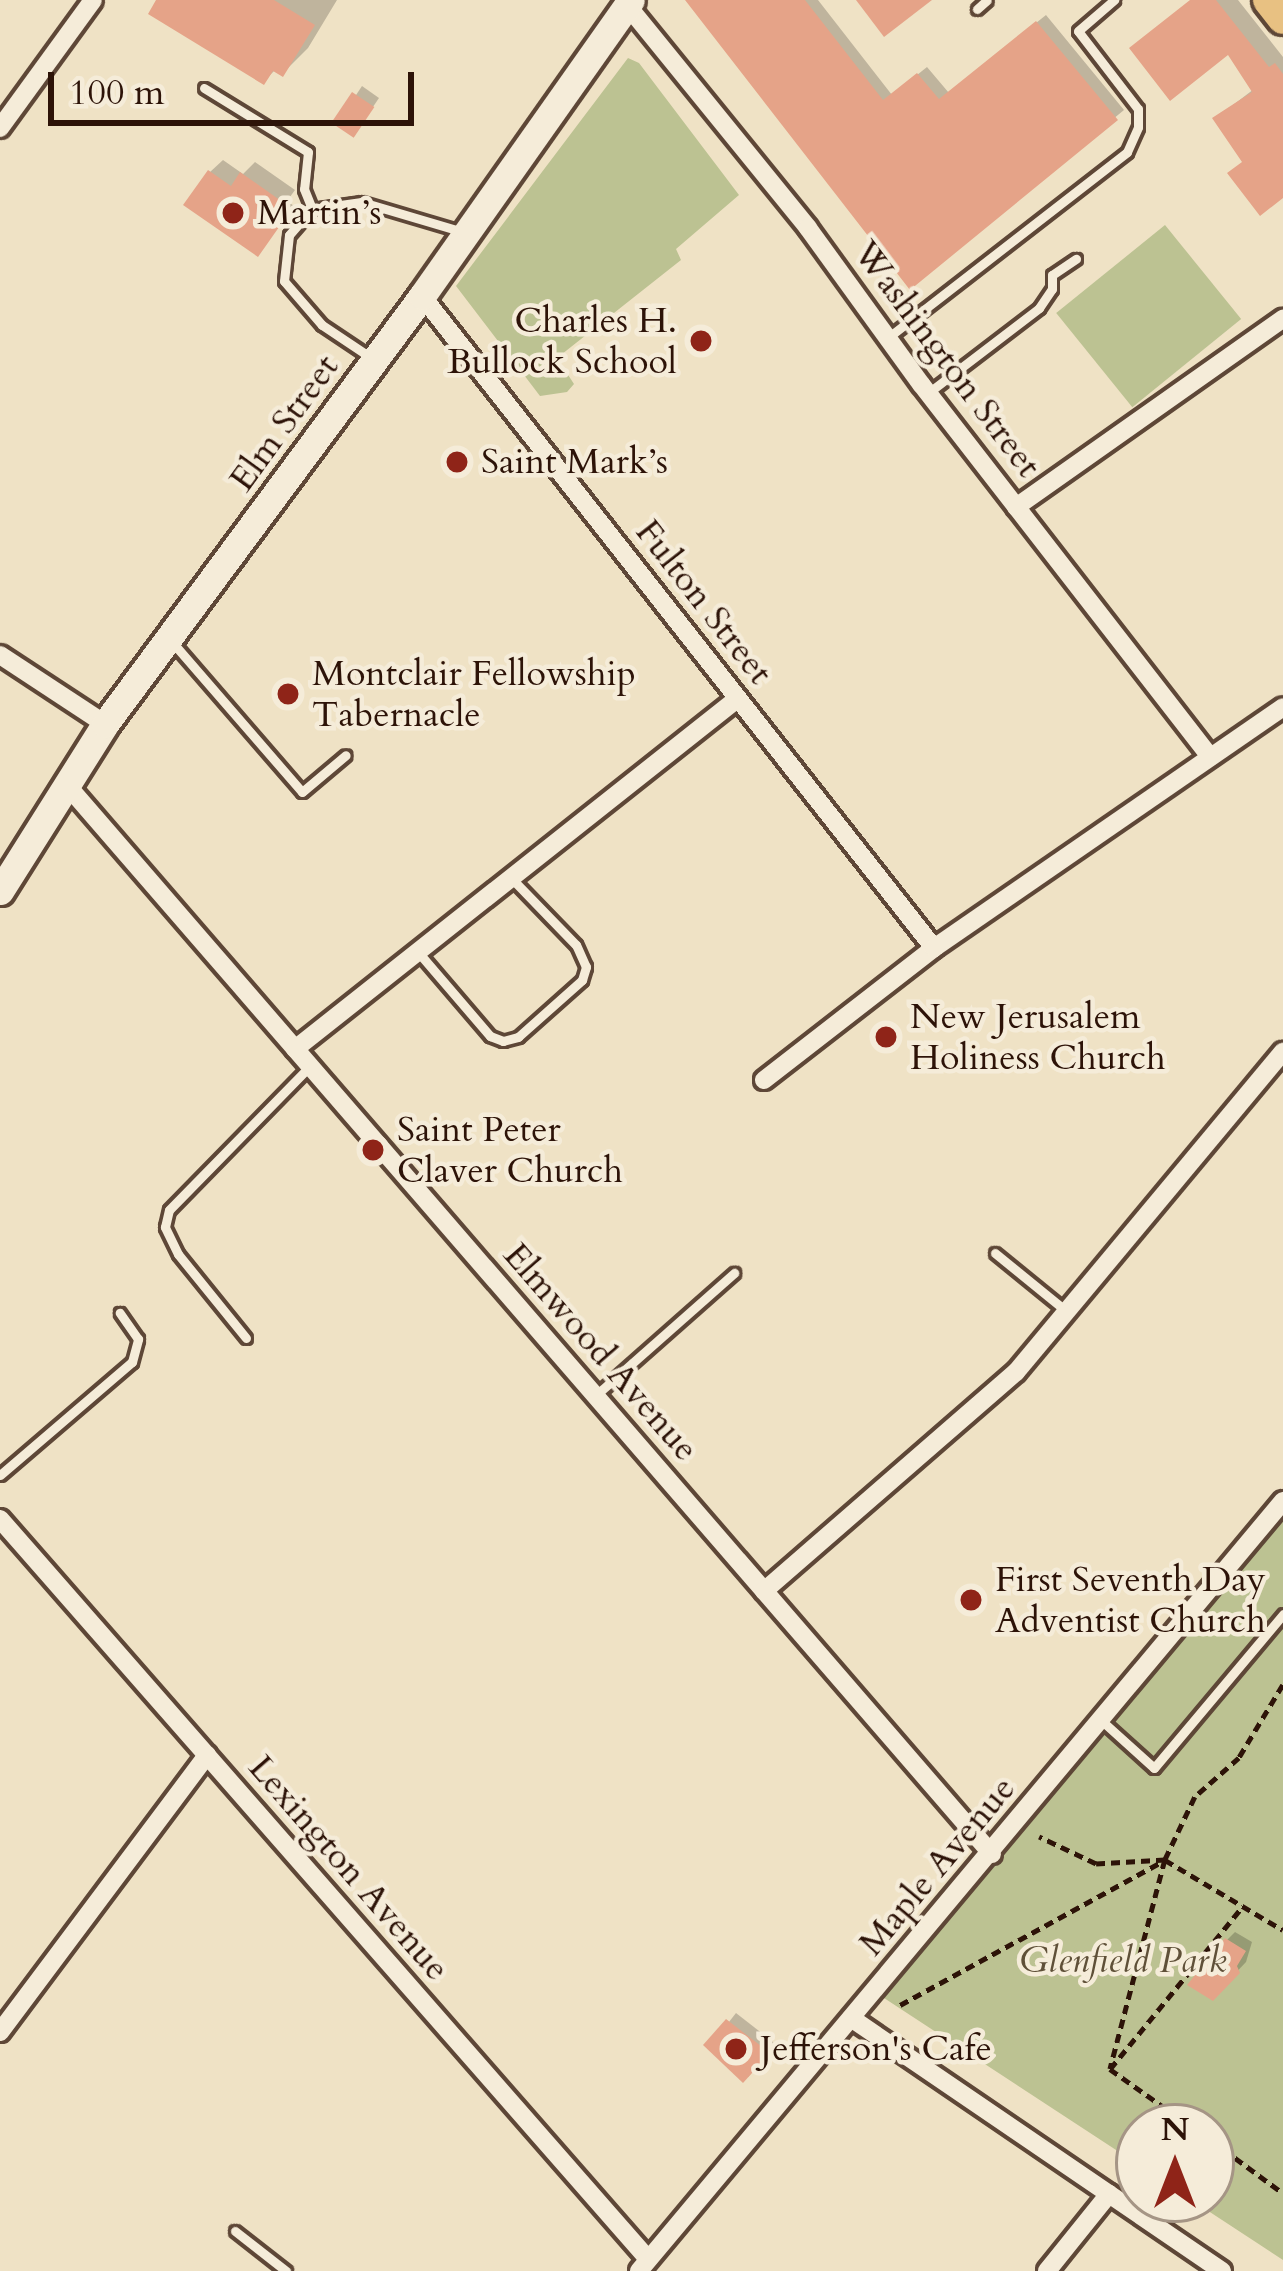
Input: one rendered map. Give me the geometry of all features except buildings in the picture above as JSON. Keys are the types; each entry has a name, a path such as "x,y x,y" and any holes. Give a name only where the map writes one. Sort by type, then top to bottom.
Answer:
{"main road":[{"path":"1268,0 1283,19"}],"street":[{"path":"0,128 94,0"},
{"name":"Elm Street","path":"0,891 105,724 422,296 626,2"},
{"name":"Washington Street","path":"626,2 890,336 928,392 1210,757"},
{"name":"Fulton Street","path":"422,296 934,948"},
{"path":"1016,507 1283,319"},
{"path":"0,655 105,724"},
{"path":"295,1049 737,699"},
{"path":"764,1080 934,948 1283,706"},
{"name":"Elmwood Avenue","path":"66,784 992,1854"},
{"path":"764,1591 1016,1372 1283,1052"},
{"name":"Maple Avenue","path":"644,2265 1283,1501"},
{"name":"Lexington Avenue","path":"0,1519 644,2265"},
{"path":"0,2032 207,1755"},
{"path":"851,2018 1222,2271"},
{"path":"1047,2271 1109,2194"}],"lane":[{"path":"976,9 987,0"},
{"path":"890,336 1127,152 1138,127 1138,110 1078,31 1114,0"},
{"path":"204,88 308,152 304,189 312,209"},
{"path":"374,360 322,325 284,281 289,236 312,209 362,202 466,232"},
{"path":"928,392 1039,308 1052,289 1052,275 1076,259"},
{"path":"169,639 302,792 346,755"},
{"path":"418,952 490,1036 503,1041 518,1037 582,980 586,967 576,945 511,878"},
{"path":"246,1338 178,1254 165,1227 169,1210 310,1066"},
{"path":"995,1253 1066,1311"},
{"path":"596,1396 734,1273"},
{"path":"0,1475 132,1362 138,1339 120,1313"},
{"path":"1102,1720 1154,1768 1283,1614"},
{"path":"235,2231 286,2271"}],"path":[{"path":"1110,2069 1165,1860 1196,1797 1239,1758 1283,1685"},
{"path":"1039,1837 1096,1864 1165,1860 1283,1930"},
{"path":"900,2005 1165,1860"},
{"path":"1110,2069 1243,1906"},
{"path":"1110,2069 1158,2103"},
{"path":"1235,2158 1283,2193"}],"green space":[{"path":"628,58 639,63 739,195 676,249 681,260 557,358 574,384 567,392 540,396 456,286"},
{"path":"1165,225 1241,319 1132,407 1056,313"},
{"name":"Glenfield Park","path":"1283,1514 1283,2260 1227,2223 1235,2223 1235,2103 1115,2103 1115,2149 884,1998"}],"place":[{"name":"Martin’s","path":"233,213"},
{"name":"Charles H. Bullock School","path":"701,341"},
{"name":"Saint Mark’s","path":"457,462"},
{"name":"Montclair Fellowship Tabernacle","path":"288,694"},
{"name":"New Jerusalem Holiness Church","path":"886,1037"},
{"name":"Saint Peter Claver Church","path":"373,1150"},
{"name":"First Seventh Day Adventist Church","path":"971,1600"},
{"name":"Jefferson's Cafe","path":"736,2049"}]}
